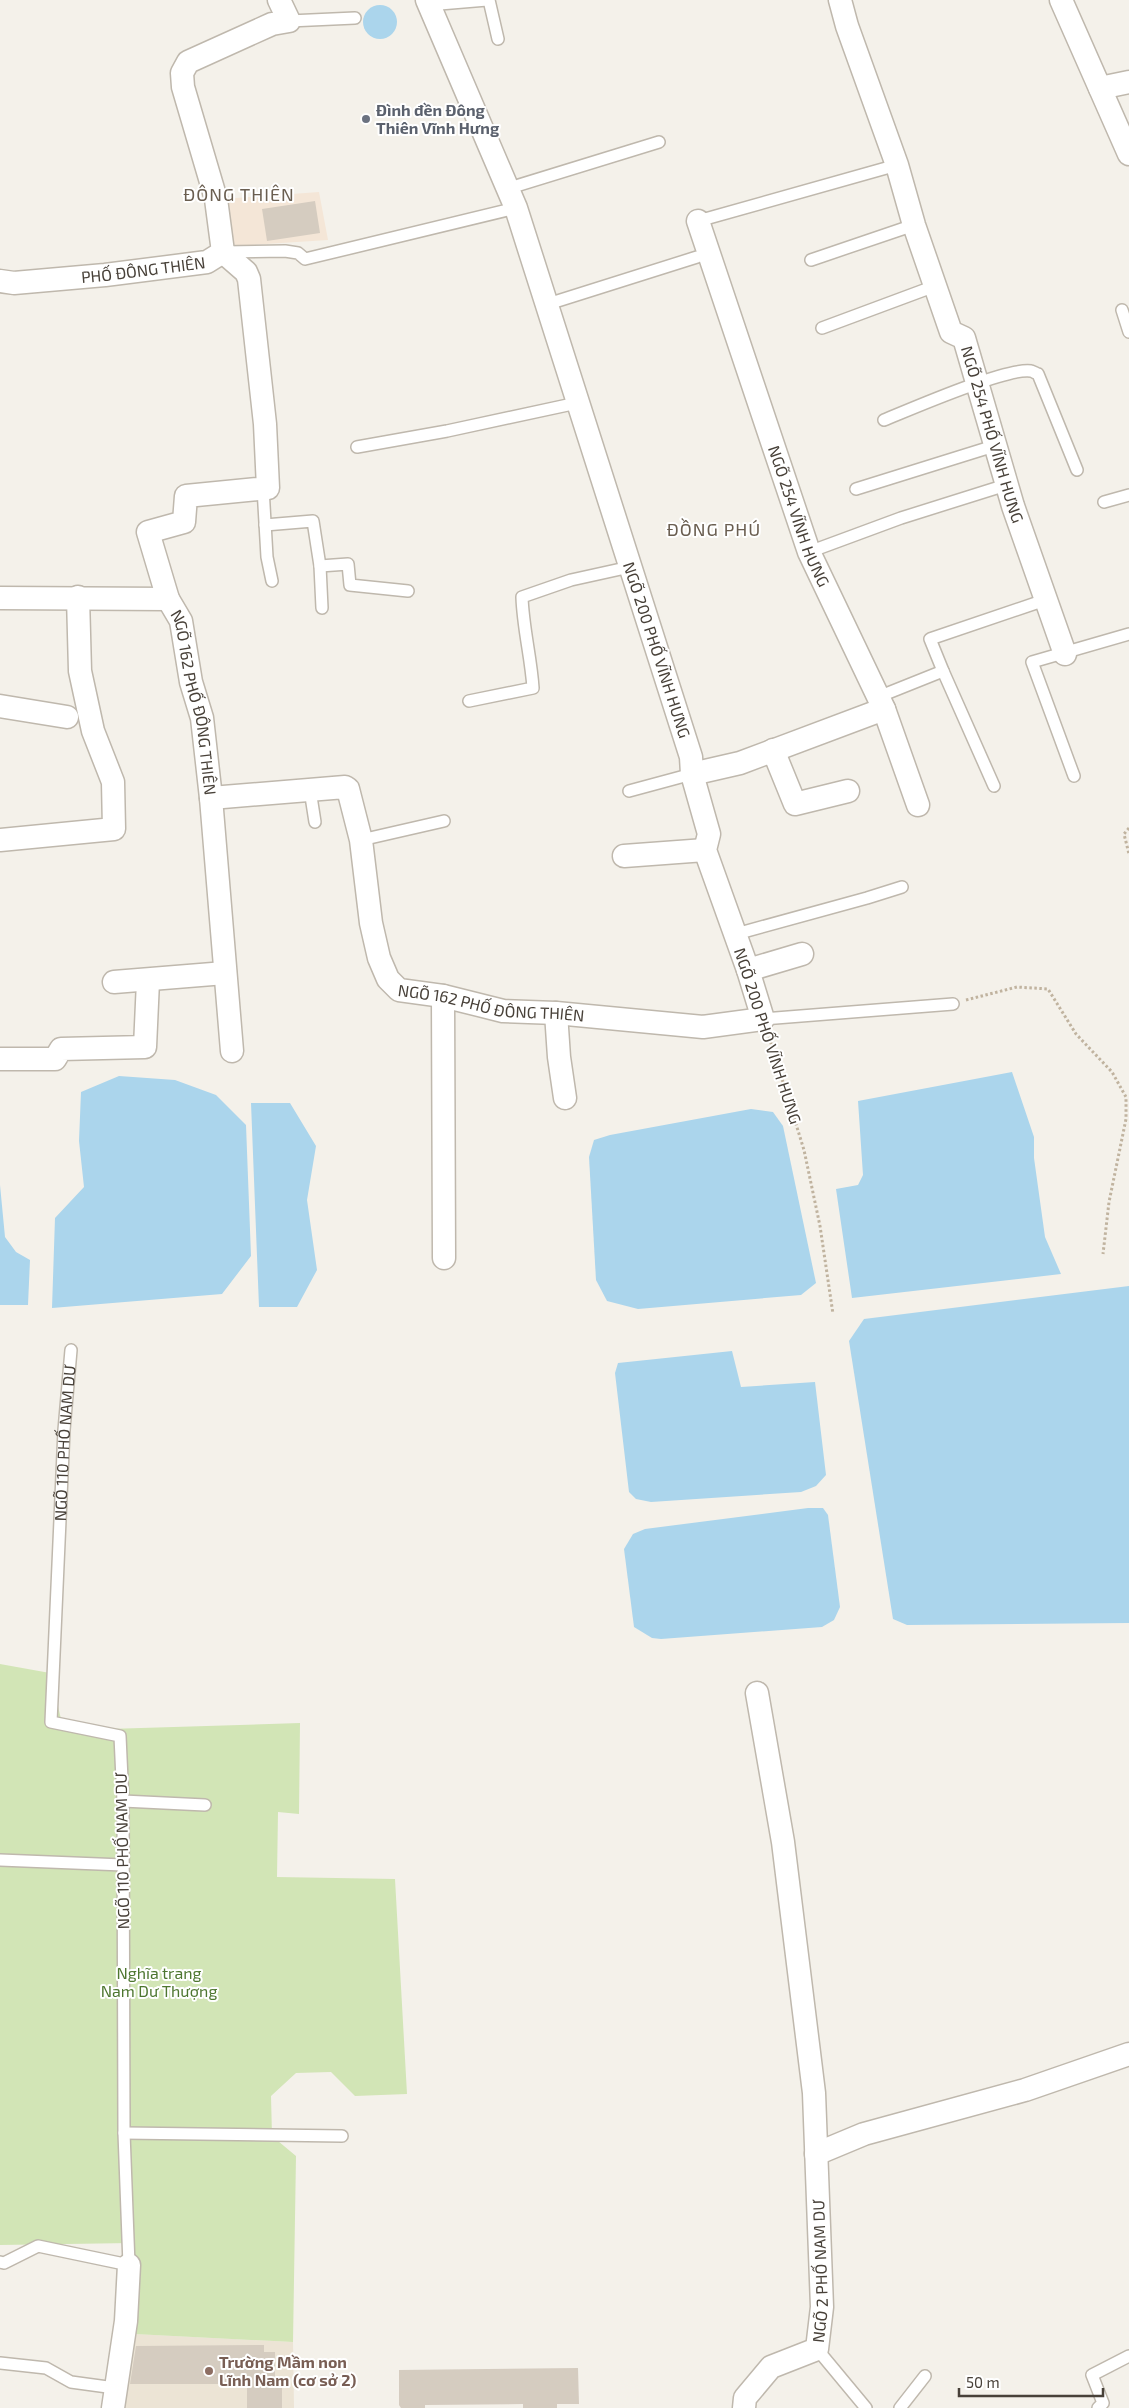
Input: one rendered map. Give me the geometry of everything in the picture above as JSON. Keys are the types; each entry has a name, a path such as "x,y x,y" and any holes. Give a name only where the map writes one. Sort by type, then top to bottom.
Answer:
{"street":[{"path":"279,0 289,21"},
{"name":"NGÕ 254 PHỐ VĨNH HƯNG","path":"840,0 847,26 897,165 914,225 951,332 964,338 1006,485 1065,654"},
{"path":"1061,0 1129,154"},
{"name":"NGÕ 200 PHỐ VĨNH HƯNG","path":"427,3 511,198 548,304 577,403 691,757 692,774 709,834 705,850 736,934 763,1019"},
{"name":"PHỐ ĐÔNG THIÊN","path":"0,281 14,283 105,275 207,262 223,252 216,199 183,87 182,73 188,62 272,24 289,21"},
{"path":"1100,88 1129,82"},
{"name":"NGÕ 254 VĨNH HƯNG","path":"698,221 810,552 881,703 918,805"},
{"path":"223,252 246,272 249,279 265,433 268,488 263,488"},
{"name":"NGÕ 162 PHỐ ĐÔNG THIÊN","path":"263,488 186,496 184,522 148,532 168,600 181,621 191,682 202,718 211,798 345,787 348,789 361,840 371,923 382,968 388,979 399,990 442,996 503,1011 556,1013 703,1026 763,1019"},
{"path":"0,598 168,600"},
{"path":"0,840 114,829 113,782 93,731 80,670 78,598"},
{"path":"692,774 740,763 881,703"},
{"path":"0,706 67,717"},
{"path":"773,750 795,804 848,791"},
{"path":"211,798 232,1051"},
{"path":"624,856 705,850"},
{"path":"748,970 802,954"},
{"path":"114,982 225,973"},
{"path":"0,1059 55,1059 61,1048 145,1047 148,980"},
{"path":"442,996 444,1258"},
{"path":"556,1013 559,1057 565,1098"},
{"name":"NGÕ 2 PHỐ NAM DƯ","path":"744,2408 745,2398 771,2367 817,2349 822,2307 814,2094 783,1842 757,1693"},
{"path":"816,2154 864,2134 1024,2090 1129,2054"},
{"name":"NGÕ 110 PHỐ NAM DƯ","path":"114,2398 126,2321 129,2265"}],"lane":[{"path":"427,3 488,0 498,38"},
{"path":"289,21 355,18"},
{"path":"223,252 298,252 305,259 511,198 660,142"},
{"path":"698,221 897,165"},
{"path":"811,260 914,225"},
{"path":"548,304 697,257"},
{"path":"822,328 936,286"},
{"path":"1122,310 1129,332"},
{"path":"884,420 978,383 1016,372 1031,371 1038,374 1077,470"},
{"path":"357,446 447,431 577,403"},
{"path":"856,489 994,446"},
{"path":"810,552 901,518 1006,485"},
{"path":"263,488 265,525 272,581"},
{"path":"1104,502 1129,495"},
{"path":"265,525 313,521 320,566 322,608"},
{"path":"320,566 348,564 350,585 408,590"},
{"path":"469,701 533,688 531,656 523,626 522,597 571,580 630,567"},
{"path":"994,786 930,639 1045,600"},
{"path":"1074,776 1032,662 1129,634"},
{"path":"881,703 943,671"},
{"path":"629,791 692,774"},
{"path":"310,790 315,822"},
{"path":"361,840 444,821"},
{"path":"736,934 902,887"},
{"path":"763,1019 953,1004"},
{"name":"NGÕ 110 PHỐ NAM DƯ","path":"72,1350 64,1430 51,1722 120,1736 123,1801 124,2134 129,2265"},
{"path":"123,1801 205,1805"},
{"path":"0,1860 123,1865"},
{"path":"124,2134 342,2136"},
{"path":"0,2262 4,2263 38,2246 129,2265"},
{"path":"817,2349 866,2408"},
{"path":"1098,2408 1103,2403 1092,2375 1129,2356"},
{"path":"0,2363 46,2368 71,2382 114,2398"},
{"path":"900,2408 925,2376"}],"path":[{"path":"1129,828 1124,834 1129,854"},
{"path":"953,1004 1017,986 1048,989 1076,1034 1112,1072 1126,1097 1126,1119 1109,1202 1103,1254"},
{"name":"NGÕ 200 PHỐ VĨNH HƯNG","path":"763,1019 804,1150 820,1226 833,1314"}],"shaded area":[{"path":"319,192 328,240 236,246 225,231 222,199"},
{"name":"Trường Mầm non Lĩnh Nam (cơ sở 2)","path":"134,2334 293,2342 294,2408 116,2408"}],"green space":[{"name":"Nghĩa trang Nam Dư Thượng","path":"0,1664 50,1673 61,1719 108,1729 300,1723 299,1814 278,1812 277,1877 395,1879 407,2094 355,2096 331,2072 296,2073 271,2096 272,2136 296,2156 293,2342 134,2334 132,2243 0,2245"}],"water":[{"path":"380,5 387,6 392,10 396,15 396,29 392,34 387,38 380,39 373,38 368,34 364,29 363,22 364,15 368,10 373,6"},
{"path":"1012,1072 1034,1137 1034,1158 1045,1237 1061,1274 852,1298 836,1189 858,1185 863,1175 858,1101"},
{"path":"119,1076 175,1080 216,1095 246,1125 251,1256 222,1294 52,1308 55,1218 84,1187 79,1141 81,1092"},
{"path":"251,1103 290,1103 316,1146 307,1200 317,1270 297,1307 259,1307"},
{"path":"751,1109 773,1112 783,1126 816,1283 801,1295 638,1309 607,1301 596,1280 589,1157 594,1140 610,1135"},
{"path":"0,1185 5,1237 16,1252 30,1260 28,1305 0,1305"},
{"path":"1129,1286 1129,1623 907,1625 893,1619 849,1341 864,1319"},
{"path":"732,1351 741,1387 815,1382 826,1475 816,1486 801,1492 651,1502 636,1499 629,1492 615,1373 618,1363"},
{"path":"808,1508 823,1508 828,1515 840,1607 834,1620 822,1627 661,1639 652,1638 634,1627 624,1549 633,1534 645,1529"}],"building":[{"path":"315,201 320,233 267,241 262,209"},
{"path":"264,2345 264,2352 275,2352 275,2376 278,2376 278,2381 282,2381 282,2408 247,2408 247,2384 130,2384 136,2346"},
{"path":"578,2368 579,2404 557,2404 557,2408 523,2408 523,2404 425,2405 425,2408 401,2408 399,2405 399,2370"}],"place":[{"name":"Đình đền Đông Thiên Vĩnh Hưng","path":"366,119"},
{"name":"Trường Mầm non Lĩnh Nam (cơ sở 2)","path":"209,2371"}],"district":[{"name":"ĐÔNG THIÊN","path":"239,195"},
{"name":"ĐỒNG PHÚ","path":"714,530"}]}
